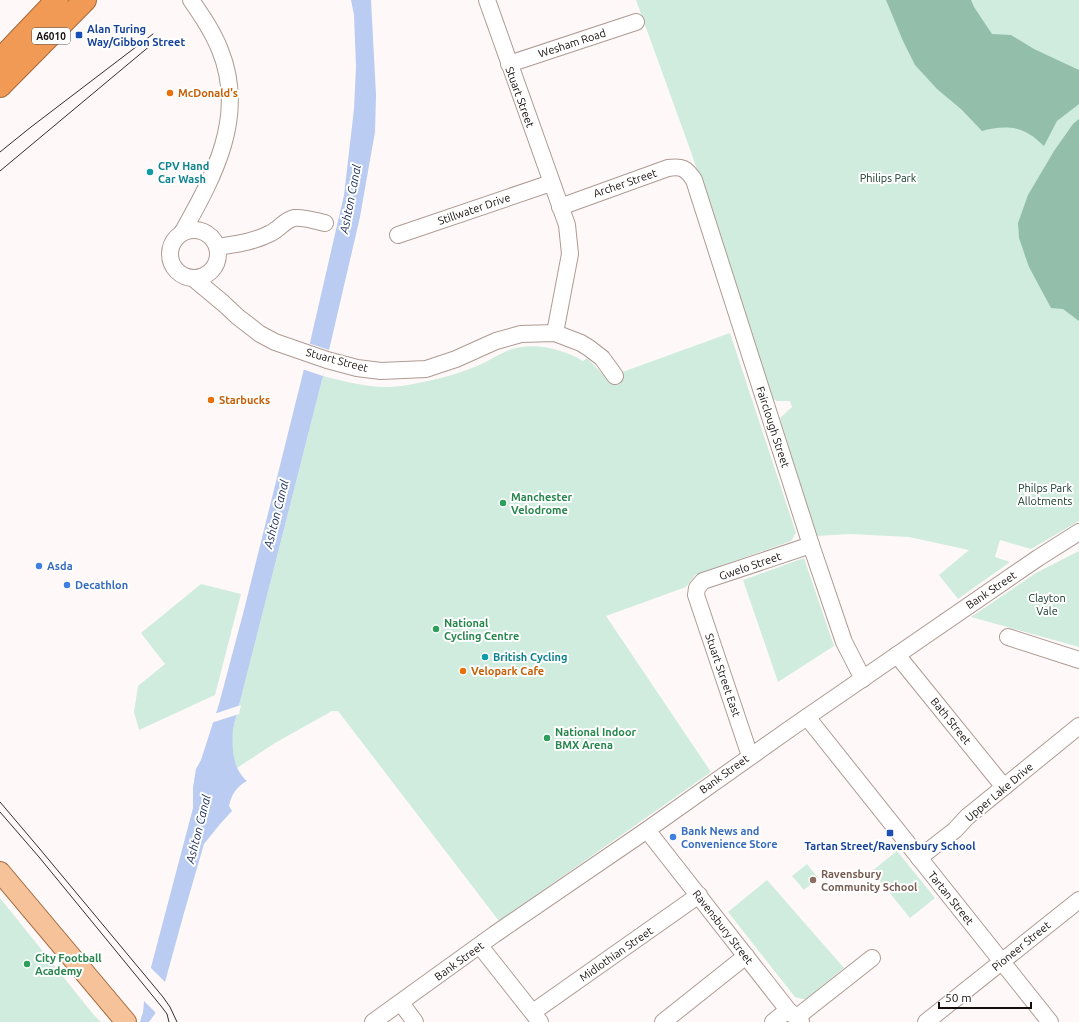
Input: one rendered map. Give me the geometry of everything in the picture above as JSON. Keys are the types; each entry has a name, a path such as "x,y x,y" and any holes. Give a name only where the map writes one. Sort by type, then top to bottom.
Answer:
{"highway":[{"name":"A6010","path":"0,60 57,0"},
{"name":"A6010","path":"0,86 85,0"}],"main road":[{"path":"0,872 123,1019"}],"street":[{"path":"182,233 196,230 211,236 218,247 218,257 212,271 206,275 193,278 180,274 172,264 170,258 174,241 182,233 204,194 214,172 225,140 229,123 231,102 229,80 221,50 207,24 191,0"},
{"name":"Stuart Street","path":"487,0 508,64 567,225 570,254 554,333"},
{"name":"Wesham Road","path":"508,64 636,22"},
{"name":"Archer Street","path":"560,206 668,168 680,167 689,172"},
{"name":"Fairclough Street","path":"689,172 694,180 811,545 844,642 863,679"},
{"name":"Stillwater Drive","path":"398,236 551,183"},
{"path":"204,194 206,233"},
{"path":"218,247 250,242 274,232 286,222 294,218 314,220 325,223"},
{"name":"Stuart Street","path":"212,271 223,303"},
{"name":"Stuart Street","path":"193,278 260,334 275,342 327,360 357,368 381,371 426,369 456,359 496,341 521,334 554,333 581,343 589,348 602,358 615,376"},
{"name":"Bank Street","path":"373,1022 495,934 647,830 750,756 1038,558 1079,532"},
{"name":"Gwelo Street","path":"696,595 697,588 703,582 811,545"},
{"name":"Stuart Street East","path":"696,595 750,756"},
{"path":"1008,637 1079,660"},
{"name":"Bath Street","path":"897,655 1004,787"},
{"name":"Tartan Street","path":"807,717 1050,1022"},
{"name":"Upper Lake Drive","path":"919,858 955,830 967,817 1079,726"},
{"name":"Ravensbury Street","path":"647,830 795,1016"},
{"name":"Midlothian Street","path":"536,1017 699,895"},
{"name":"Pioneer Street","path":"926,1022 1079,900"},
{"path":"480,946 536,1017"},
{"path":"663,1022 746,956"},
{"path":"773,1022 795,1016 872,958"},
{"path":"401,1003 415,1022"}],"green space":[{"name":"Philips Park","path":"636,0 1079,0 1079,521 1031,549 1000,540 995,557 1010,562 958,599 939,575 969,550 909,537 850,534 816,536 780,418 792,407 790,401 777,401 773,399 691,152"},
{"path":"886,0 971,0 992,34 1011,35 1034,49 1079,70 1079,104 1057,121 1044,146 1031,135 1018,129 1000,128 982,131 962,110 937,89 915,65"},
{"path":"1079,119 1079,321 1063,309 1051,308 1029,267 1019,238 1018,223 1028,195 1054,151 1073,124"},
{"name":"National Cycling Centre","path":"730,333 796,533 791,541 695,575 686,587 606,616 711,772 499,921 338,711 332,711 275,743 237,768 233,749 233,729 323,376 371,386 401,386 449,376 487,362 511,349 534,346 551,348 583,361 587,358 606,378"},
{"name":"Clayton Vale","path":"1079,551 1079,647 971,617 1036,573"},
{"path":"804,558 834,646 778,682 743,580"},
{"path":"201,584 241,594 215,695 139,730 134,712 138,686 165,664 141,633"},
{"path":"897,851 935,898 910,918 872,871"},
{"path":"807,864 818,878 804,890 792,876"},
{"path":"767,880 844,968 806,999 795,997 728,912"},
{"name":"City Football Academy","path":"0,898 93,1014 101,1022 0,1022"}],"water":[{"name":"Ashton Canal","path":"351,0 371,0 376,95 375,132 360,217 323,376 233,729 234,757 238,770 247,781 237,788 231,798 229,806 232,811 204,844 157,1011 149,1022 140,1022 143,1012 145,990 193,808 193,787 196,769 201,760 219,704 244,610 303,373 344,195 354,109 356,66 354,15"}],"pier":[{"path":"308,343 329,350 323,376 302,369"},
{"path":"241,705 239,714 211,723 214,714"},
{"path":"150,967 167,984 157,1014 142,999 143,989"}],"tram line":[{"path":"0,152 153,34"},
{"path":"0,171 157,40"},
{"path":"0,802 163,997 170,1007 177,1022"},
{"path":"0,812 39,857 161,1006 167,1014 169,1022"}],"place":[{"name":"Alan Turing Way/Gibbon Street","path":"79,35"},
{"name":"McDonald's","path":"170,93"},
{"name":"CPV Hand Car Wash","path":"150,172"},
{"name":"Starbucks","path":"211,400"},
{"name":"Manchester Velodrome","path":"503,503"},
{"name":"Asda","path":"39,566"},
{"name":"Decathlon","path":"67,585"},
{"name":"National Cycling Centre","path":"436,629"},
{"name":"British Cycling","path":"485,657"},
{"name":"Velopark Cafe","path":"463,671"},
{"name":"National Indoor BMX Arena","path":"547,738"},
{"name":"Tartan Street/Ravensbury School","path":"890,833"},
{"name":"Bank News and Convenience Store","path":"673,837"},
{"name":"Ravensbury Community School","path":"813,880"},
{"name":"City Football Academy","path":"27,964"}],"park label":[{"name":"Philps Park Allotments","path":"1045,494"}]}
